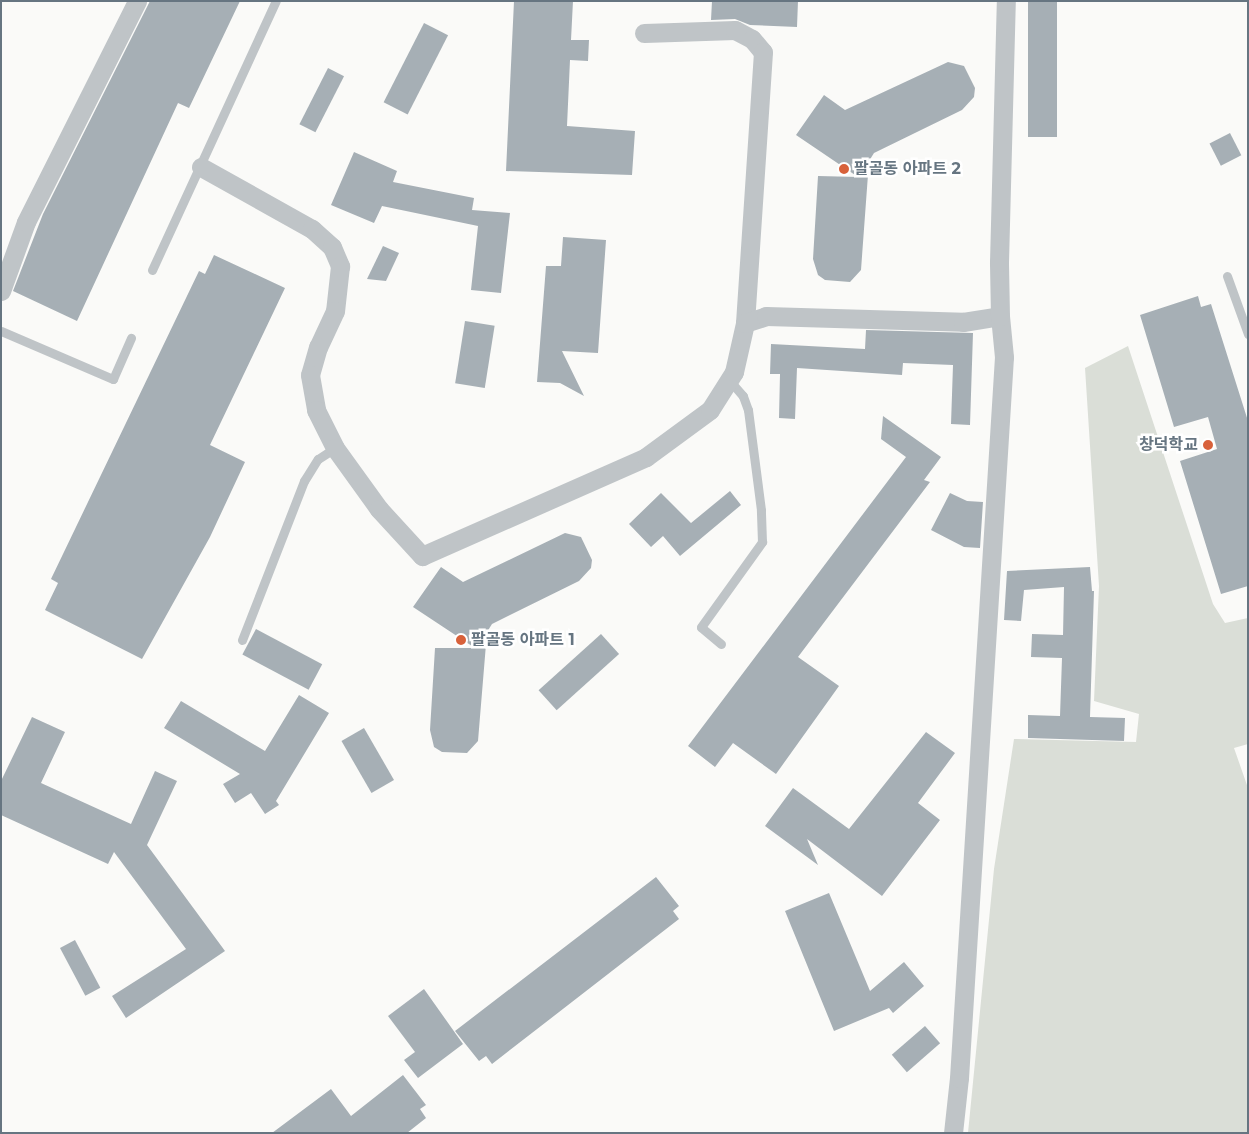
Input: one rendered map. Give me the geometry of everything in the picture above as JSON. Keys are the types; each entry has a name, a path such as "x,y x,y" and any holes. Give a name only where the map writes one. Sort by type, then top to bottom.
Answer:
{"street":[{"path":"1,291 26,222 137,1"},
{"path":"953,1133 960,1078 1004,357 1000,316 1006,1"},
{"path":"201,167 312,229 332,247 340,266 335,311 318,348 310,376 316,410 335,448 379,509 422,556 646,457 710,410 734,372 745,324 763,52 752,39 735,30 644,33"},
{"path":"745,324 766,316 963,322 1000,316"}],"lane":[{"path":"152,270 276,1"},
{"path":"1227,276 1248,334"},
{"path":"1,331 113,379 131,338"},
{"path":"721,644 701,627 762,542 761,510 748,410 743,396 729,380"},
{"path":"242,640 304,481 318,459 335,448"}],"shaded area":[{"path":"1128,346 1213,604 1225,623 1248,618 1248,744 1234,748 1248,788 1248,1133 968,1133 994,869 1014,739 1136,742 1139,714 1094,701 1099,586 1085,368"}],"building":[{"path":"150,1 240,1 189,108 178,103 77,321 13,291 43,214"},
{"path":"514,1 573,1 571,40 589,40 588,61 570,60 567,126 635,131 632,175 506,171"},
{"path":"712,1 798,1 797,27 750,25 735,19 711,20"},
{"path":"1028,1 1057,1 1057,137 1028,137"},
{"path":"424,23 448,35 408,115 384,102"},
{"name":"팔골동 아파트 2","path":"948,62 964,66 975,88 974,97 962,110 874,153 869,161 861,270 850,282 825,280 818,275 813,259 818,176 858,177 796,135 824,95 845,110"},
{"path":"328,68 344,76 315,132 299,124"},
{"path":"1230,133 1241,155 1221,166 1210,143"},
{"path":"354,152 397,171 393,182 474,198 472,210 510,213 501,293 471,290 478,226 382,206 374,223 331,205"},
{"path":"563,237 606,240 598,353 562,351 584,396 560,383 537,382 546,266 561,266"},
{"path":"383,246 399,253 386,281 367,279"},
{"path":"214,255 285,288 210,445 245,462 210,537 142,659 45,610 58,583 51,579 199,271 205,274"},
{"path":"1198,296 1201,307 1211,304 1248,421 1248,586 1221,594 1180,461 1217,449 1208,417 1174,427 1140,315"},
{"path":"465,321 495,326 485,388 455,383"},
{"path":"866,330 973,333 970,425 951,424 953,365 903,363 902,375 797,368 795,419 779,418 780,374 770,374 771,344 865,349"},
{"path":"883,416 941,457 924,480 930,482 798,657 839,686 776,774 733,743 715,767 688,746 906,457 881,439"},
{"path":"730,491 741,505 680,556 663,536 651,547 629,524 661,493 691,523"},
{"path":"950,493 967,501 983,502 980,548 964,547 931,530"},
{"name":"팔골동 아파트 1","path":"565,533 581,537 592,560 591,568 579,581 492,624 487,632 478,741 467,753 442,752 434,747 430,730 435,648 475,648 413,607 441,567 463,582"},
{"path":"1090,567 1092,591 1094,591 1090,717 1125,718 1124,741 1028,738 1028,715 1060,716 1062,658 1031,657 1032,634 1063,635 1064,587 1024,590 1021,621 1004,620 1007,571"},
{"path":"256,629 322,664 309,690 242,655"},
{"path":"601,634 619,654 557,710 539,690"},
{"path":"299,695 329,713 276,801 279,805 265,814 251,793 235,803 223,784 240,774 164,728 181,701 265,751"},
{"path":"32,717 65,732 41,783 131,824 155,771 177,781 147,845 225,951 126,1018 112,996 186,949 114,852 108,864 1,815 1,781"},
{"path":"364,728 394,780 371,793 341,741"},
{"path":"926,732 955,753 918,803 940,820 882,896 807,839 818,865 765,826 793,788 849,829"},
{"path":"656,877 679,906 673,911 679,919 492,1064 486,1056 479,1061 455,1031"},
{"path":"829,893 870,991 904,962 924,986 893,1013 889,1008 834,1031 785,911"},
{"path":"75,940 100,988 85,996 60,948"},
{"path":"424,989 463,1044 418,1078 404,1060 415,1052 388,1016"},
{"path":"925,1026 940,1043 907,1072 892,1055"},
{"path":"403,1075 426,1105 420,1109 426,1118 407,1133 272,1133 331,1089 351,1116"}],"place":[{"name":"팔골동 아파트 2","path":"844,169"},
{"name":"창덕학교","path":"1208,445"},
{"name":"팔골동 아파트 1","path":"461,640"}]}
